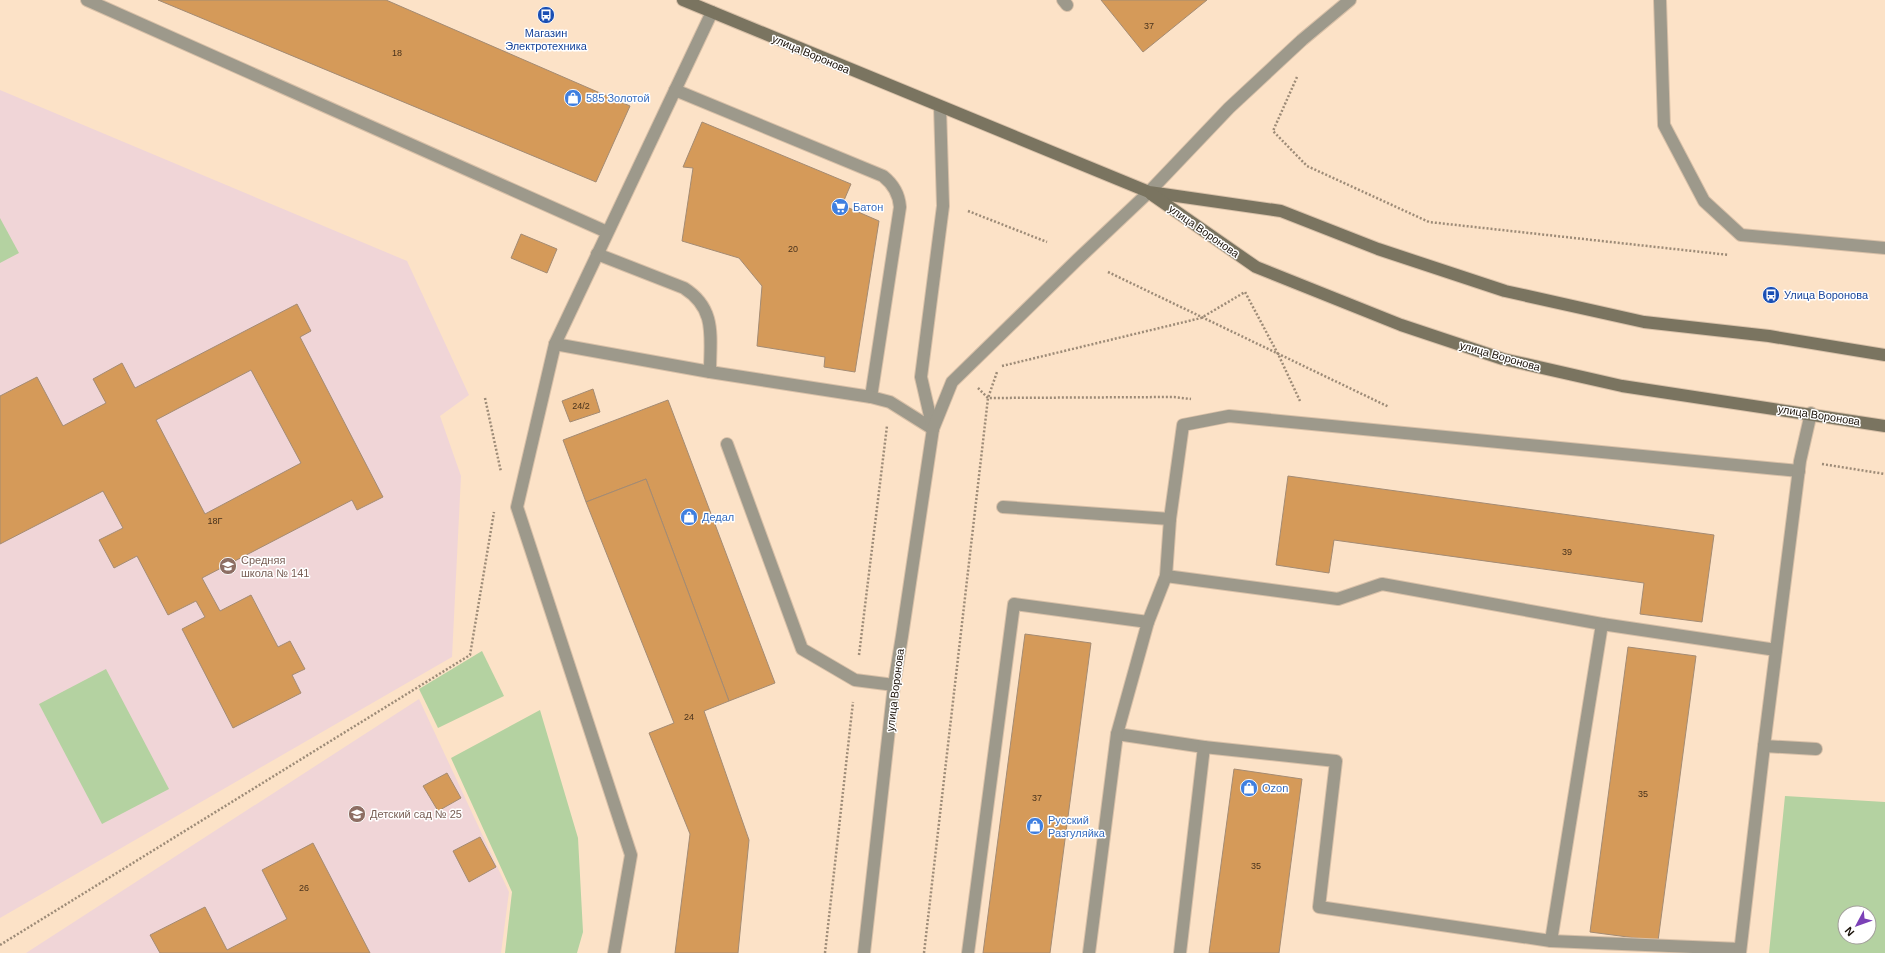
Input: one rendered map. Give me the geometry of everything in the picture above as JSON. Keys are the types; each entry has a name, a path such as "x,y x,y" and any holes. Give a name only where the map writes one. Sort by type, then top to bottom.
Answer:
{"main road":[{"name":"улица Воронова","path":"686,1 1147,192 1256,267 1401,325 1503,359 1622,386 1811,413 1885,426"},
{"name":"улица Воронова","path":"1147,192 1281,211 1378,249 1505,290 1636,320 1769,336 1885,354"}],"street":[{"path":"87,0 607,232"},
{"path":"1147,192 1229,108 1302,40 1350,0"},
{"path":"1660,0 1664,125 1704,201 1741,235 1885,248"},
{"path":"614,953 631,855 517,507 555,344 712,12"},
{"path":"675,90 883,176 897,192 900,207 871,397"},
{"name":"улица Воронова","path":"933,429 921,377 944,206 940,107"},
{"name":"улица Воронова","path":"864,953 894,685 933,429 952,382 1147,192"},
{"path":"597,254 684,288 692,293 702,304 710,322 710,372"},
{"path":"555,344 710,372 871,397 890,402 933,429"},
{"path":"1117,734 1204,747 1336,761 1319,907 1551,942 1740,951 1799,471 1811,413"},
{"path":"1089,953 1117,734 1148,622 1166,576 1170,519 1183,426 1229,416 1799,471"},
{"path":"727,444 802,649 855,680 894,685"},
{"path":"1003,507 1170,519"},
{"path":"1166,576 1338,599 1382,584 1602,624 1776,650"},
{"path":"968,953 1014,604 1148,622"},
{"path":"1551,942 1602,624"},
{"path":"1764,746 1816,749"},
{"path":"1180,953 1204,747"}],"path":[{"path":"1302,40 1297,78 1273,131 1307,166 1429,222 1736,256"},
{"path":"968,210 1047,242"},
{"path":"1108,272 1279,356 1393,409"},
{"path":"924,953 988,398 998,367 1201,318 1245,292 1279,356 1303,408"},
{"path":"485,398 501,471 500,478"},
{"path":"0,945 470,655 495,509"}],"shaded area":[{"name":"Средняя школа № 141","path":"0,90 407,261 469,395 440,416 461,476 452,657 0,918"},
{"name":"Детский сад № 25","path":"419,699 509,892 501,953 26,953"}],"green space":[{"path":"0,218 19,253 0,263"},
{"path":"482,651 504,696 438,728 419,689"},
{"path":"106,669 169,789 102,824 39,704"},
{"path":"540,710 578,838 583,932 577,953 505,953 512,892 451,758"},
{"path":"1785,796 1885,802 1885,953 1769,953"}],"building":[{"path":"158,0 386,0 630,106 596,182"},
{"path":"1101,0 1207,0 1143,52"},
{"path":"702,122 851,184 842,205 879,221 855,372 824,367 825,357 757,346 762,286 739,258 682,241 693,168 683,167"},
{"path":"521,234 557,249 547,273 511,258"},
{"path":"297,304 311,331 300,337 383,497 357,510 352,500 202,578 220,611 251,595 278,647 290,641 305,669 292,675 301,693 233,728 182,629 205,617 196,601 168,615 137,556 114,568 99,540 123,528 103,491 0,544 0,396 37,377 63,426 106,403 93,379 122,363 135,388","holes":["251,370 301,463 205,514 156,420"]},
{"path":"593,389 600,412 570,422 562,401"},
{"path":"668,400 775,683 729,701 646,479 586,502 563,440"},
{"path":"1288,476 1714,535 1702,622 1640,614 1644,583 1334,540 1329,573 1276,565"},
{"path":"646,479 729,701 704,711 749,840 738,953 675,953 690,834 649,733 674,723 586,502"},
{"path":"1025,634 1091,643 1050,953 983,953"},
{"path":"1628,647 1696,656 1658,941 1590,932"},
{"path":"1234,769 1302,779 1279,953 1209,953"},
{"path":"447,773 461,798 438,811 423,786"},
{"path":"480,837 496,867 469,882 453,851"},
{"path":"313,843 370,953 160,953 150,935 205,907 227,950 287,919 262,870"}],"place":[{"name":"Магазин Электротехника","path":"546,15"},
{"name":"585 Золотой","path":"573,98"},
{"name":"Батон","path":"840,207"},
{"name":"Улица Воронова","path":"1771,295"},
{"name":"Дедал","path":"689,517"},
{"name":"Средняя школа № 141","path":"228,566"},
{"name":"Ozon","path":"1249,788"},
{"name":"Детский сад № 25","path":"357,814"},
{"name":"Русский Разгуляйка","path":"1035,826"}]}
